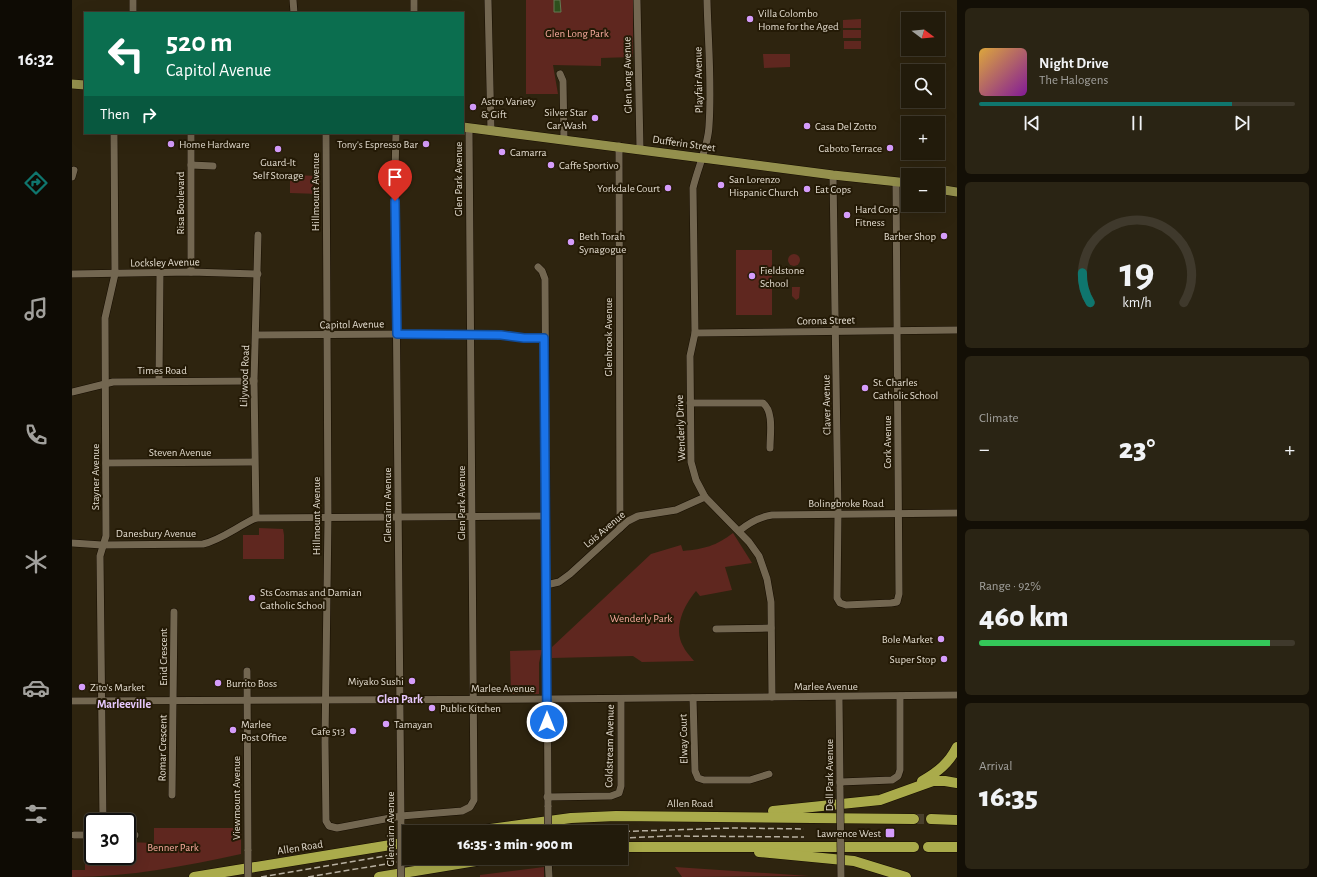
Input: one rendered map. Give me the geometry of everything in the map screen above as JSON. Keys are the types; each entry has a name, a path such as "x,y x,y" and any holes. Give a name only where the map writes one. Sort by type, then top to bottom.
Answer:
{"highway":[{"path":"911,788 944,766 950,760 957,747"},
{"path":"730,816 880,800 933,781 957,783"},
{"name":"Allen Road","path":"520,825 572,818 639,816 914,819"},
{"path":"931,819 957,820"},
{"name":"Allen Road","path":"194,877 402,843"},
{"path":"678,846 854,861 906,877"},
{"path":"628,847 914,847"},
{"path":"928,847 957,847"},
{"path":"378,877 451,865"}],"main road":[{"path":"72,84 84,85"},
{"name":"Dufferin Street","path":"466,127 901,183"},
{"path":"945,186 957,187"},
{"path":"945,190 957,192"}],"street":[{"path":"133,0 133,12"},
{"path":"293,0 294,12"},
{"path":"414,0 414,12"},
{"path":"488,0 491,131"},
{"name":"Glen Long Avenue","path":"637,0 640,149"},
{"name":"Playfair Avenue","path":"702,158 709,127 707,0"},
{"path":"560,74 563,80 564,140"},
{"name":"Glen Park Avenue","path":"401,816 462,811 470,807 474,800 470,335 466,127"},
{"name":"Stayner Avenue","path":"103,813 100,556 102,545 106,536 105,318 115,274 114,134"},
{"name":"Risa Boulevard","path":"191,134 191,272"},
{"name":"Hillmount Avenue","path":"326,134 328,517 325,700 326,816 329,826 336,828 401,816"},
{"name":"Glencairn Avenue","path":"396,134 395,172 401,877"},
{"name":"Glenbrook Avenue","path":"619,146 620,528"},
{"name":"Wenderly Drive","path":"702,158 693,188 695,333 690,356 691,462 696,480 705,496 739,531 759,556 767,579 771,602 772,697"},
{"path":"191,165 213,166"},
{"name":"Claver Avenue","path":"833,175 838,513 837,598 840,603 846,605 870,605"},
{"name":"Cork Avenue","path":"870,605 897,602 899,594 897,331 902,212"},
{"name":"Lilywood Road","path":"256,518 254,381 258,235"},
{"path":"538,267 542,270 545,279 544,338 548,825"},
{"name":"Locksley Avenue","path":"72,274 191,272 258,274"},
{"path":"159,380 160,273"},
{"name":"Corona Street","path":"695,333 836,330 957,330"},
{"name":"Capitol Avenue","path":"256,335 397,334 544,338"},
{"name":"Times Road","path":"72,392 106,382 159,380 254,381"},
{"path":"690,403 763,403 768,407 770,413 770,448"},
{"name":"Steven Avenue","path":"106,463 254,462"},
{"name":"Lois Avenue","path":"546,585 559,582 570,574 628,521 638,516 676,510 705,496"},
{"name":"Bolingbroke Road","path":"739,531 750,522 762,516 838,513 957,513"},
{"name":"Danesbury Avenue","path":"72,543 102,545 203,544 214,541 256,518 546,516"},
{"name":"Enid Crescent","path":"174,612 174,701"},
{"path":"716,630 771,628"},
{"name":"Viewmount Avenue","path":"247,671 248,877"},
{"path":"840,785 892,780 898,776 900,770 900,696"},
{"name":"Marlee Avenue","path":"72,701 400,699 547,700 957,696"},
{"name":"Dell Park Avenue","path":"839,697 841,877"},
{"name":"Elway Court","path":"693,698 695,770 698,778 704,780 750,780 769,774"},
{"name":"Coldstream Avenue","path":"547,797 611,796 619,793 621,786 621,699"},
{"name":"Romar Crescent","path":"172,795 174,701"},
{"path":"74,835 84,835"}],"green space":[{"name":"Glen Long Park","path":"526,0 633,0 633,57 601,58 601,66 553,65 558,94 526,94"},
{"path":"861,19 861,28 843,28 843,20"},
{"path":"843,30 861,30 861,38 843,38"},
{"path":"844,41 861,41 861,49 844,49"},
{"path":"763,54 790,54 790,67 764,68"},
{"path":"290,175 320,176 320,194 290,193"},
{"path":"736,250 772,250 772,315 736,315"},
{"path":"794,254 798,256 800,260 798,264 794,266 790,264 788,260 790,256"},
{"path":"792,287 800,287 799,298 796,300 792,296"},
{"path":"259,528 283,529 284,559 243,559 243,535 259,535"},
{"name":"Wenderly Park","path":"733,533 752,563 725,567 732,590 700,596 696,591 688,603 681,617 679,632 684,648 694,661 642,662 633,656 552,658 552,647 651,554 681,545 683,551 704,548 721,541"},
{"path":"542,650 539,663 539,694 511,694 510,651"},
{"name":"Benner Park","path":"154,828 241,828 241,854 178,867 136,873 94,877 72,877 72,870 85,870 85,865 136,865 136,842 154,843"},
{"path":"544,867 544,877 480,877 480,875"},
{"path":"675,867 809,876 682,877"}],"shaded area":[{"path":"554,0 560,0 561,12 554,12"}],"tunnel":[{"path":"914,819 931,819"}],"railway":[{"path":"628,831 733,828 804,829"},
{"path":"628,838 670,836 804,837"},
{"path":"261,877 402,853"},
{"path":"308,877 402,861"}],"place":[{"name":"Villa Colombo Home for the Aged","path":"750,19"},
{"name":"Astro Variety & Gift","path":"473,107"},
{"name":"Silver Star Car Wash","path":"595,118"},
{"name":"Casa Del Zotto","path":"807,126"},
{"name":"Home Hardware","path":"171,144"},
{"name":"Tony's Espresso Bar","path":"426,144"},
{"name":"Caboto Terrace","path":"890,148"},
{"name":"Guard-It Self Storage","path":"278,149"},
{"name":"Camarra","path":"502,152"},
{"name":"Caffe Sportivo","path":"551,165"},
{"name":"San Lorenzo Hispanic Church","path":"721,185"},
{"name":"Yorkdale Court","path":"668,188"},
{"name":"Eat Cops","path":"807,189"},
{"name":"Hard Core Fitness","path":"847,215"},
{"name":"Barber Shop","path":"944,236"},
{"name":"Beth Torah Synagogue","path":"571,242"},
{"name":"Fieldstone School","path":"752,276"},
{"name":"St. Charles Catholic School","path":"865,388"},
{"name":"Sts Cosmas and Damian Catholic School","path":"252,598"},
{"name":"Bole Market","path":"941,639"},
{"name":"Super Stop","path":"944,659"},
{"name":"Miyako Sushi","path":"412,681"},
{"name":"Burrito Boss","path":"218,683"},
{"name":"Zito's Market","path":"82,687"},
{"name":"Public Kitchen","path":"432,708"},
{"name":"Tamayan","path":"386,724"},
{"name":"Marlee Post Office","path":"233,730"},
{"name":"Cafe 513","path":"353,731"},
{"name":"Lawrence West","path":"890,833"}],"district":[{"name":"Glen Park","path":"400,699"},
{"name":"Marleeville","path":"124,704"}],"route":[{"path":"395,201 397,334 501,335 524,338 544,338 547,722"}]}
